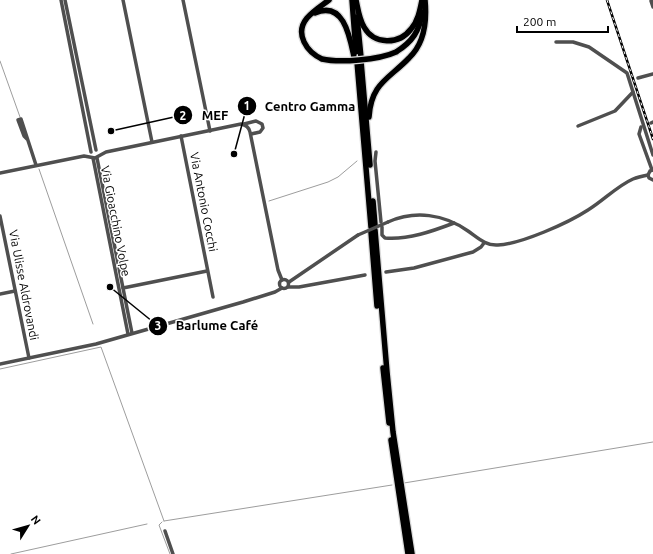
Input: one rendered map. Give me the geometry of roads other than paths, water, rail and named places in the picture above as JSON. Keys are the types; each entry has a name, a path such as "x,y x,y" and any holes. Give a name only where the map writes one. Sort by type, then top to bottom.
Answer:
{"highway":[{"path":"329,0 308,17 302,28 303,41 311,52 322,59 338,61 377,58 396,52 411,41 417,33 421,22 424,0"},
{"path":"352,0 368,143 386,404 408,554"},
{"path":"356,0 362,24 367,32 378,39 389,41 401,38 411,30 424,0"},
{"path":"356,0 358,71 387,372 394,432 412,554"},
{"path":"368,143 369,112 374,94 382,82 410,58 417,48 425,28 424,0"},
{"path":"308,17 319,11 326,10 334,12 341,17 347,27 358,59"}],"street":[{"path":"61,0 91,152 95,157"},
{"path":"65,0 96,151 95,157"},
{"path":"123,0 152,142"},
{"path":"183,0 210,131"},
{"path":"653,1 651,1 653,8"},
{"path":"556,42 573,42 590,48 627,73 653,155"},
{"path":"638,78 653,74"},
{"path":"578,126 615,111 633,92"},
{"path":"27,139 24,136 18,120 21,119 36,165"},
{"path":"250,132 256,121"},
{"path":"0,173 84,156 95,157 106,152 256,121 262,123 264,126 259,133 250,132"},
{"path":"241,124 247,126 250,132 278,270 282,280 280,284 282,288"},
{"path":"0,364 96,344 275,292 282,288 285,289 294,279 358,235 404,216 420,215 437,217 454,223 484,243 490,245 500,245 535,235 584,213 633,179 648,175 649,172 653,170 640,134 641,127"},
{"name":"Via Antonio Cocchi","path":"181,136 213,297"},
{"path":"84,156 96,151 106,152"},
{"path":"376,152 375,162 381,222"},
{"name":"Via Gioacchino Volpe","path":"95,157 123,288 130,334"},
{"name":"Via Gioacchino Volpe","path":"95,157 130,334"},
{"path":"648,175 649,178 653,180"},
{"name":"Via Ulisse Aldrovandi","path":"0,216 29,358"},
{"path":"382,227 382,235 386,238 417,235 454,223"},
{"path":"386,272 414,268 473,252 484,243"},
{"path":"123,288 207,271"},
{"path":"282,280 285,280 288,284 299,287 365,275"},
{"path":"294,279 299,287"},
{"path":"0,294 15,291"},
{"path":"165,530 173,554"}],"waterway":[{"path":"0,61 20,117"},
{"path":"269,201 328,182 338,177 357,161"},
{"path":"39,169 93,324"},
{"path":"0,369 101,347 164,521"},
{"path":"404,483 653,442"},
{"path":"164,521 392,485"},
{"path":"162,522 159,525 170,554"},
{"path":"11,554 147,524"}],"railway":[{"path":"607,0 653,139"}],"place":[{"name":"MEF","path":"111,131"},
{"name":"Centro Gamma","path":"234,154"},
{"name":"Barlume Café","path":"110,287"}]}
